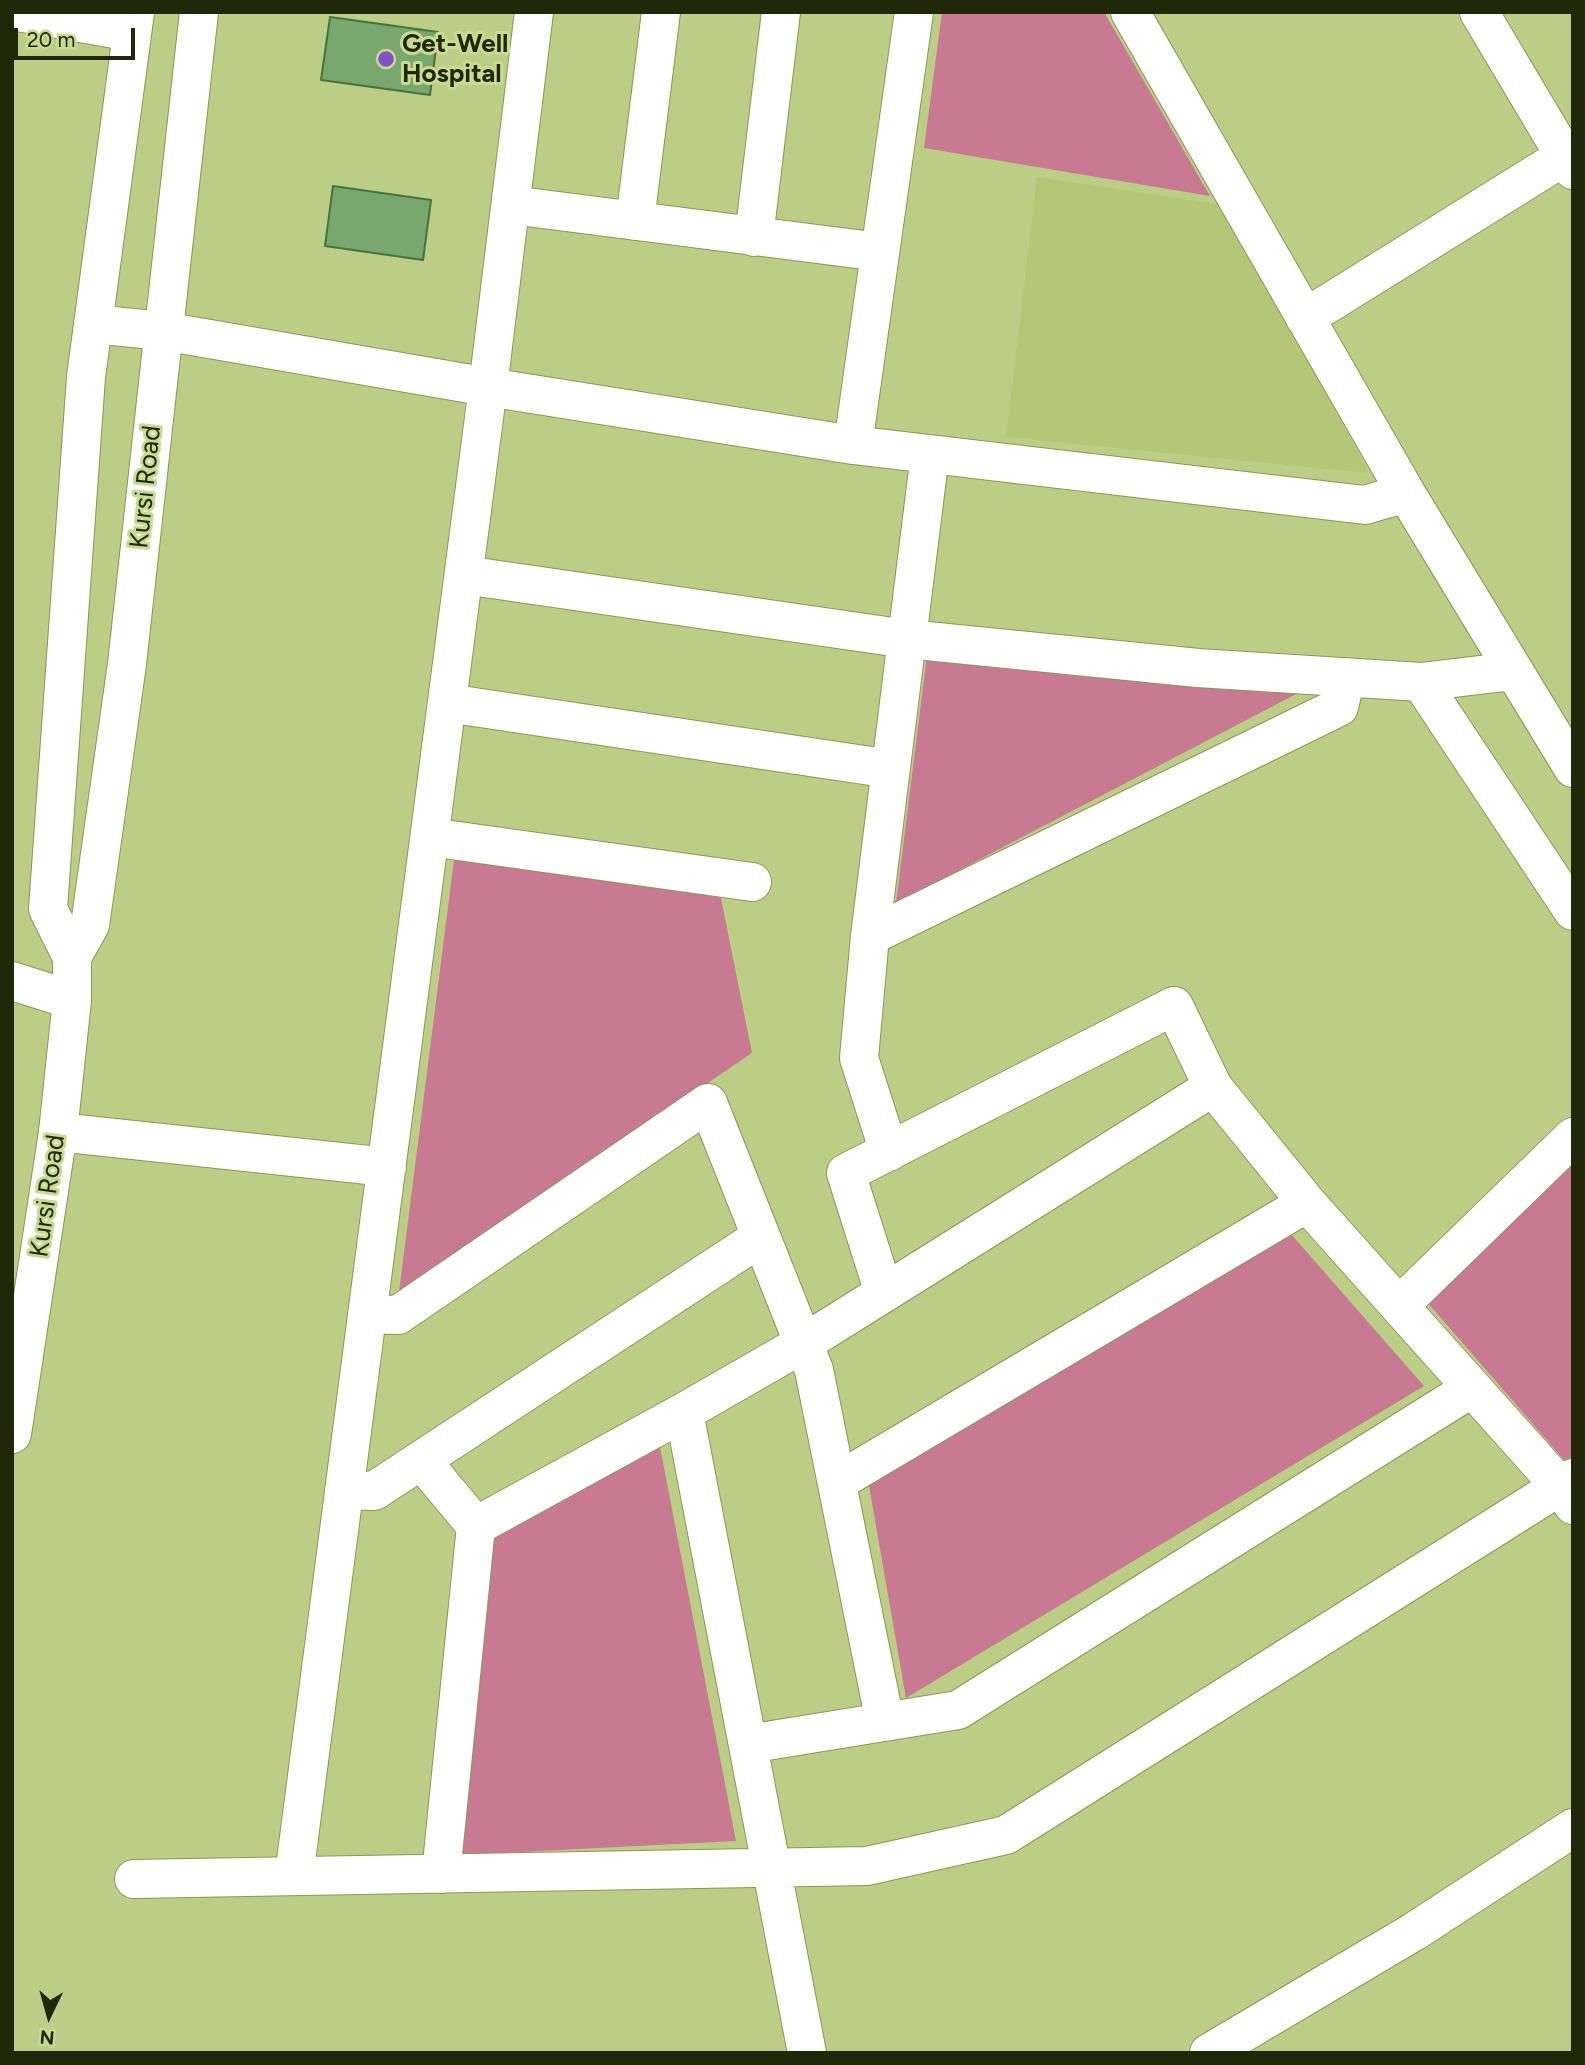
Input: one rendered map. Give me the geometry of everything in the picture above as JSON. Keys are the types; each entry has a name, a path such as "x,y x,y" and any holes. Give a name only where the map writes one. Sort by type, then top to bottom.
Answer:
{"street":[{"path":"18,12 133,22"},
{"name":"Kursi Road","path":"72,957 90,925 127,664 199,12"},
{"path":"294,1876 464,575 534,12"},
{"path":"635,221 661,12"},
{"path":"754,237 781,12"},
{"path":"853,445 914,12"},
{"path":"1130,12 1405,494 1573,768"},
{"path":"1305,318 1569,163 1479,12"},
{"name":"Kursi Road","path":"12,1434 58,1132 72,1000 72,957 48,909 86,377 133,22"},
{"path":"511,205 880,253"},
{"path":"93,324 163,331 488,387 853,445 1365,505 1405,494"},
{"path":"889,1152 859,1058 870,936 930,454"},
{"path":"464,575 907,639 1198,668 1420,682 1513,671"},
{"path":"870,936 1339,707 1346,677"},
{"path":"1420,682 1573,911"},
{"path":"447,703 891,769"},
{"path":"430,837 752,882"},
{"path":"12,981 72,1000"},
{"path":"134,1878 867,1866 1006,1835 1569,1490 1472,1388 1307,1203 1213,1087 1174,1006 846,1174 884,1293"},
{"path":"476,1526 803,1343 1213,1087"},
{"path":"367,1314 397,1315 708,1103 814,1370 885,1721"},
{"path":"58,1132 387,1167"},
{"path":"1399,1306 1573,1137"},
{"path":"837,1482 1307,1203"},
{"path":"344,1490 374,1491 761,1237"},
{"path":"748,1744 958,1710 1472,1388"},
{"path":"684,1412 807,2053"},
{"path":"421,1460 476,1526 441,1874"},
{"path":"1209,2053 1415,1931 1573,1828"}],"shaded area":[{"path":"942,12 1104,12 1210,196 924,148"},
{"path":"1037,177 1224,205 1369,473 1006,437"},
{"path":"927,655 1302,691 896,903"},
{"path":"454,860 720,893 752,1053 399,1292"},
{"path":"1573,1163 1573,1456 1565,1461 1427,1302"},
{"path":"1291,1234 1424,1386 906,1698 868,1480"},
{"path":"660,1447 736,1841 461,1855 493,1533"}],"building":[{"path":"330,17 438,32 430,95 321,80"},
{"path":"333,186 431,200 423,260 325,246"}],"place":[{"name":"Get-Well Hospital","path":"386,59"}]}
